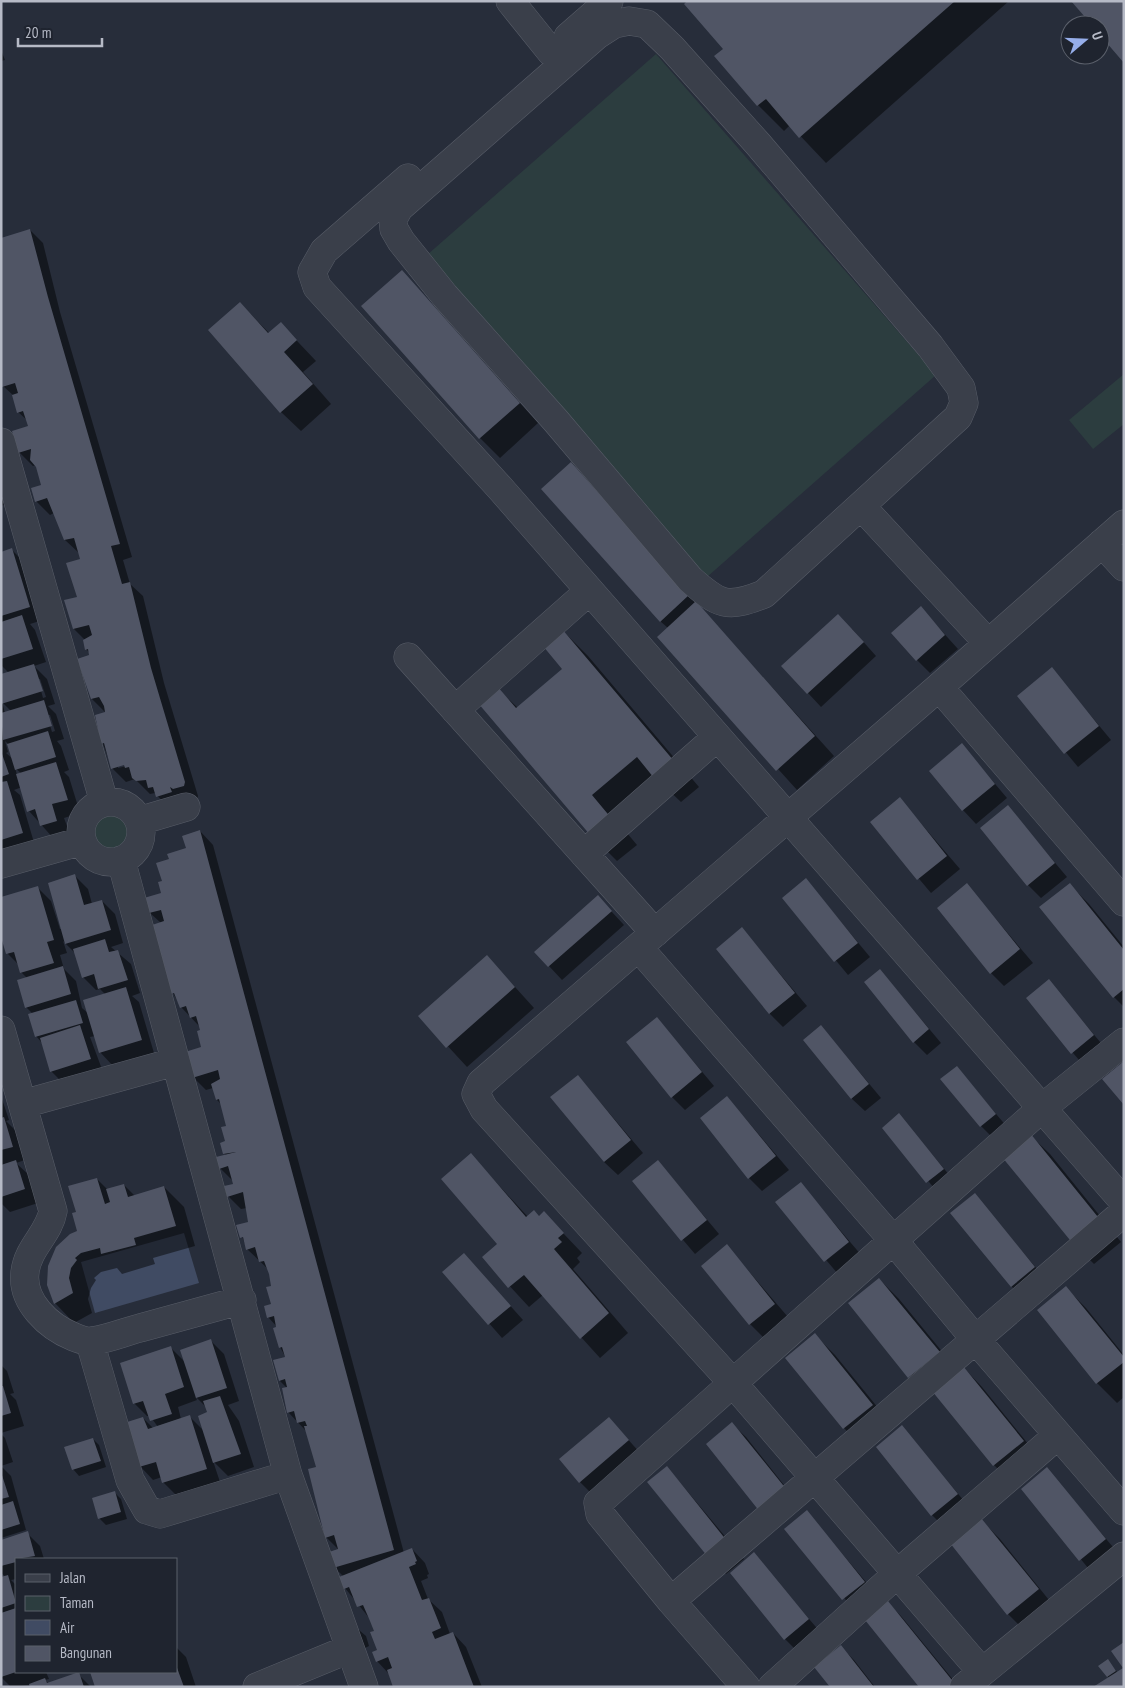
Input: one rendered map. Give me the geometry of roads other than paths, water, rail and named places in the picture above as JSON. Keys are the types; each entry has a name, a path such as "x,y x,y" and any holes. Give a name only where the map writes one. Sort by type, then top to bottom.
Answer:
{"street":[{"path":"510,1 551,52"},
{"path":"609,1 324,251 312,272 318,287 500,488 588,592 1124,1202"},
{"path":"629,21 647,24 672,48 758,144 930,346 961,388 964,403 958,417 861,506 764,594 742,603 713,600 690,579 556,421 428,276 394,229 393,219 399,208 597,35 614,24 629,21"},
{"path":"1,442 104,802"},
{"path":"861,506 988,643"},
{"path":"1124,524 939,688 481,1083 476,1094 484,1109 732,1382 898,1573 973,1679 1124,1556"},
{"path":"1102,542 1124,567"},
{"path":"455,710 588,592"},
{"path":"408,657 584,854 647,940 893,1240 1057,1436 1124,1511"},
{"path":"939,688 1124,902"},
{"path":"584,854 717,737"},
{"path":"104,802 118,802 125,805 136,815 139,821 141,834 139,841 132,853 121,860 100,860 89,853 82,841 81,826 86,813 104,802"},
{"path":"139,821 186,807"},
{"path":"1,864 82,841"},
{"path":"121,860 174,1062 242,1300 288,1475 364,1687"},
{"path":"1,1030 53,1211 48,1228 36,1242 28,1257 25,1274 28,1291 35,1307 46,1320 60,1331 90,1342 242,1300"},
{"path":"746,1687 671,1601 600,1514 598,1503 1042,1108 1124,1042"},
{"path":"22,1104 174,1062"},
{"path":"671,1601 816,1479 975,1339 1124,1212"},
{"path":"90,1342 130,1480 147,1510 160,1514 288,1475"},
{"path":"772,1687 898,1573 1057,1436"},
{"path":"257,1687 349,1649"}],"water":[{"path":"184,1233 199,1283 95,1313 81,1262"}]}
